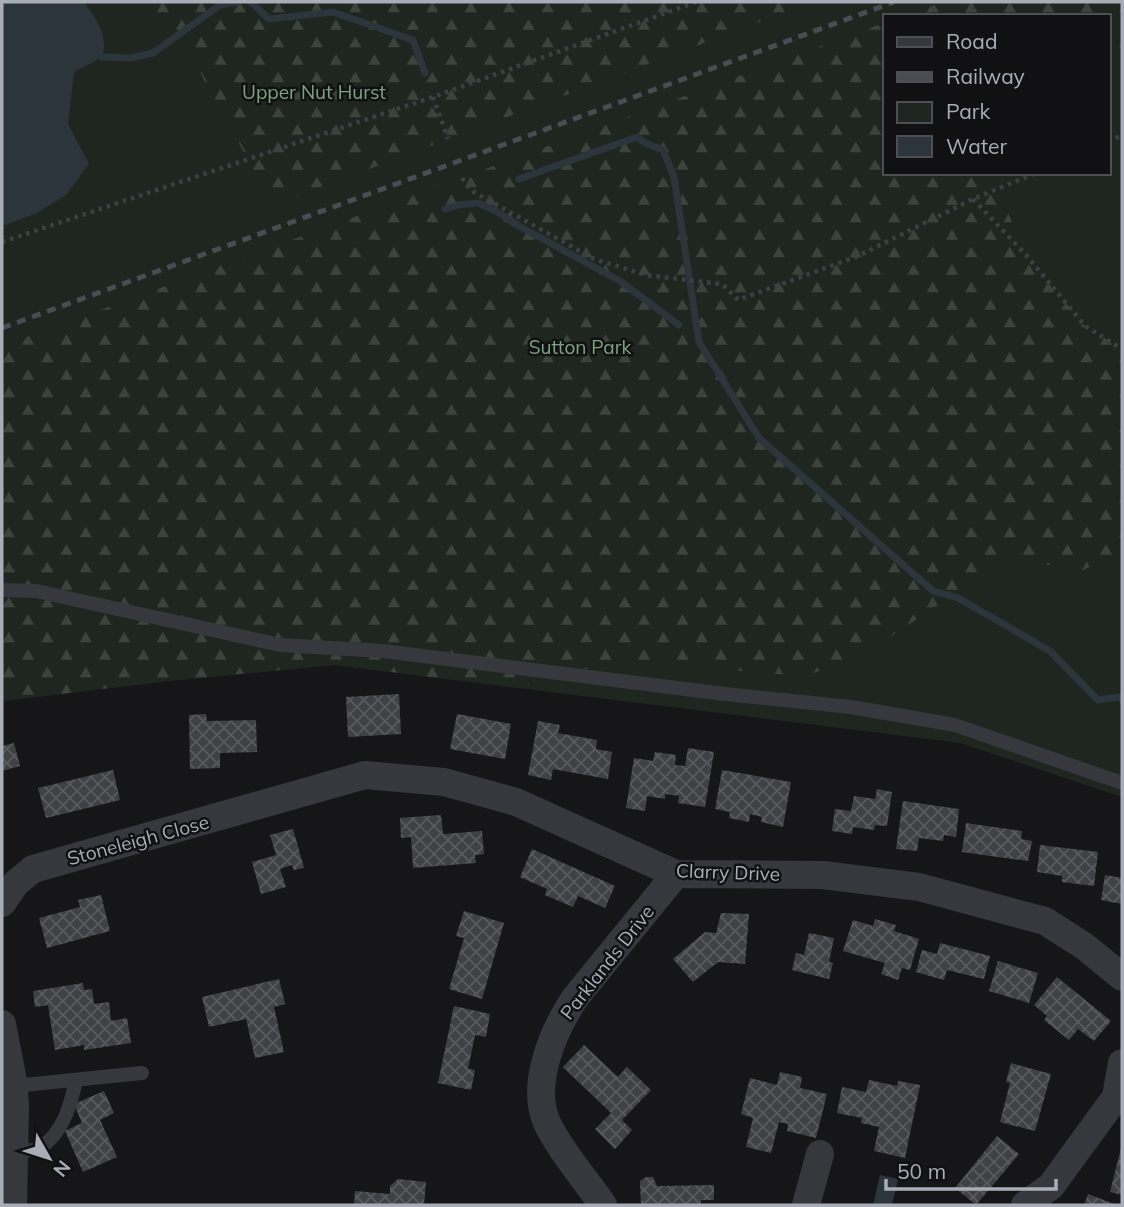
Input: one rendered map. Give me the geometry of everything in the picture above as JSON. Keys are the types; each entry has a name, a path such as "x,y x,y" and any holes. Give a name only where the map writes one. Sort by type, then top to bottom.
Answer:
{"street":[{"name":"Clarry Drive","path":"289,798 365,775 444,782 516,802 676,874 823,875 919,887 1045,921 1084,946 1122,977"},
{"name":"Stoneleigh Close","path":"2,903 16,883 33,869 289,798"},
{"name":"Parklands Drive","path":"603,1205 547,1124 541,1103 549,1045 561,1018 575,998 676,874"},
{"path":"2,1024 14,1087 13,1205"},
{"path":"1025,1205 1051,1186 1116,1097 1122,1063"},
{"path":"806,1205 820,1154"}],"lane":[{"path":"2,590 37,591 280,645 383,651 864,709 955,725 1122,783"},
{"path":"14,1087 142,1073"},
{"path":"15,1152 40,1149 58,1130 70,1106 76,1080"}],"path":[{"path":"2,242 433,97 696,2"},
{"path":"433,97 449,139"},
{"path":"462,178 472,191 594,259 646,275 722,284 738,300 858,256 973,199 1031,175"},
{"path":"973,199 1027,256 1085,326 1122,349"}],"green space":[{"name":"Sutton Park","path":"2,2 1122,2 1122,797 960,743 334,665 2,701"},
{"name":"Upper Nut Hurst","path":"127,2 813,2 273,205 192,58"},
{"path":"943,2 1122,2 1122,51 1110,54 1110,14 910,14"},
{"name":"Sutton Park","path":"883,23 883,175 1003,175 996,186 1027,256 1085,326 1122,349 1122,551 1083,570 1007,559 857,659 804,676 613,661 520,688 334,665 2,701 2,346"}],"water":[{"path":"2,2 84,2 103,34 104,49 102,57 74,72 68,124 89,164 66,195 37,213 2,226"},
{"path":"880,1175 898,1179 892,1205 873,1205"}],"building":[{"path":"399,694 401,734 348,737 346,697"},
{"path":"206,714 207,721 256,720 257,752 220,753 220,768 190,769 189,715"},
{"path":"457,714 511,724 505,759 450,749"},
{"path":"538,721 560,725 558,733 597,740 596,749 612,752 608,779 553,769 551,780 528,775"},
{"path":"14,743 20,766 2,771 2,746"},
{"path":"688,748 714,752 705,807 678,803 679,796 665,794 665,799 647,796 645,811 626,808 634,758 653,761 655,752 676,755 675,765 685,766"},
{"path":"113,770 120,800 46,818 38,788"},
{"path":"722,770 791,782 783,827 761,822 762,817 750,814 749,822 729,818 730,812 715,809"},
{"path":"877,789 892,792 887,826 875,825 874,830 853,827 852,834 832,831 835,809 851,811 854,796 875,799"},
{"path":"903,801 959,809 956,837 944,835 943,841 919,838 917,851 896,849"},
{"path":"441,815 443,834 482,831 484,854 475,855 476,863 413,868 411,837 401,838 400,818"},
{"path":"966,823 1022,831 1021,839 1032,841 1028,861 962,852"},
{"path":"293,829 304,868 294,870 292,865 280,869 286,887 261,894 252,862 276,855 270,835"},
{"path":"1040,845 1098,852 1094,886 1062,882 1062,876 1037,872"},
{"path":"532,849 615,886 605,908 578,896 573,907 545,895 547,889 520,877"},
{"path":"1105,875 1122,878 1122,904 1101,900"},
{"path":"101,895 110,931 47,948 39,918 80,907 78,900"},
{"path":"464,911 504,923 482,999 449,989 464,938 456,936"},
{"path":"721,913 749,914 745,964 718,962 693,982 673,959 705,932 716,933"},
{"path":"875,919 896,925 894,931 919,939 910,970 902,968 898,980 881,974 885,963 843,951 853,920 873,926"},
{"path":"809,933 834,938 829,979 792,970 796,953 804,955"},
{"path":"940,943 990,956 984,979 947,970 944,980 916,972 922,950 937,954"},
{"path":"998,961 1038,973 1029,1003 989,991"},
{"path":"1057,977 1111,1021 1094,1041 1078,1029 1069,1040 1044,1020 1047,1016 1034,1005"},
{"path":"279,979 285,1004 274,1007 284,1052 255,1058 246,1019 209,1027 202,997"},
{"path":"83,983 84,990 92,989 94,1004 109,1002 111,1021 127,1018 131,1043 84,1050 84,1045 55,1050 48,1005 35,1007 33,991"},
{"path":"454,1006 490,1014 486,1037 475,1035 468,1069 475,1070 471,1090 438,1083"},
{"path":"584,1045 618,1077 627,1067 651,1090 622,1120 632,1130 615,1149 595,1129 611,1113 563,1067"},
{"path":"1011,1063 1051,1074 1035,1131 1000,1122 1010,1083 1006,1082"},
{"path":"780,1072 802,1077 800,1088 827,1094 816,1138 787,1131 788,1124 779,1122 771,1153 746,1147 753,1118 741,1114 750,1078 777,1085"},
{"path":"869,1080 897,1086 898,1081 920,1085 905,1158 874,1151 879,1127 861,1123 862,1118 837,1113 842,1087 866,1092"},
{"path":"104,1091 114,1113 100,1120 117,1157 83,1172 65,1131 82,1123 74,1104"},
{"path":"997,1136 1019,1154 976,1205 955,1188"},
{"path":"1122,1148 1122,1195 1110,1192"},
{"path":"653,1177 657,1186 714,1185 714,1200 701,1200 701,1205 641,1205 640,1181"},
{"path":"398,1179 426,1182 424,1205 354,1205 355,1191 390,1194 390,1186"},
{"path":"1088,1194 1117,1205 1084,1205"}],"waterway":[{"path":"102,57 130,58 153,53 220,5 238,2"},
{"path":"251,2 269,19 333,12 413,40 425,73"},
{"path":"519,179 637,137 663,150 674,177 699,342 759,438 933,591 958,598 1050,651 1098,700 1119,697 1122,700"},
{"path":"445,209 478,203 496,211 620,281 679,325"}],"railway":[{"path":"2,328 894,2"}]}
